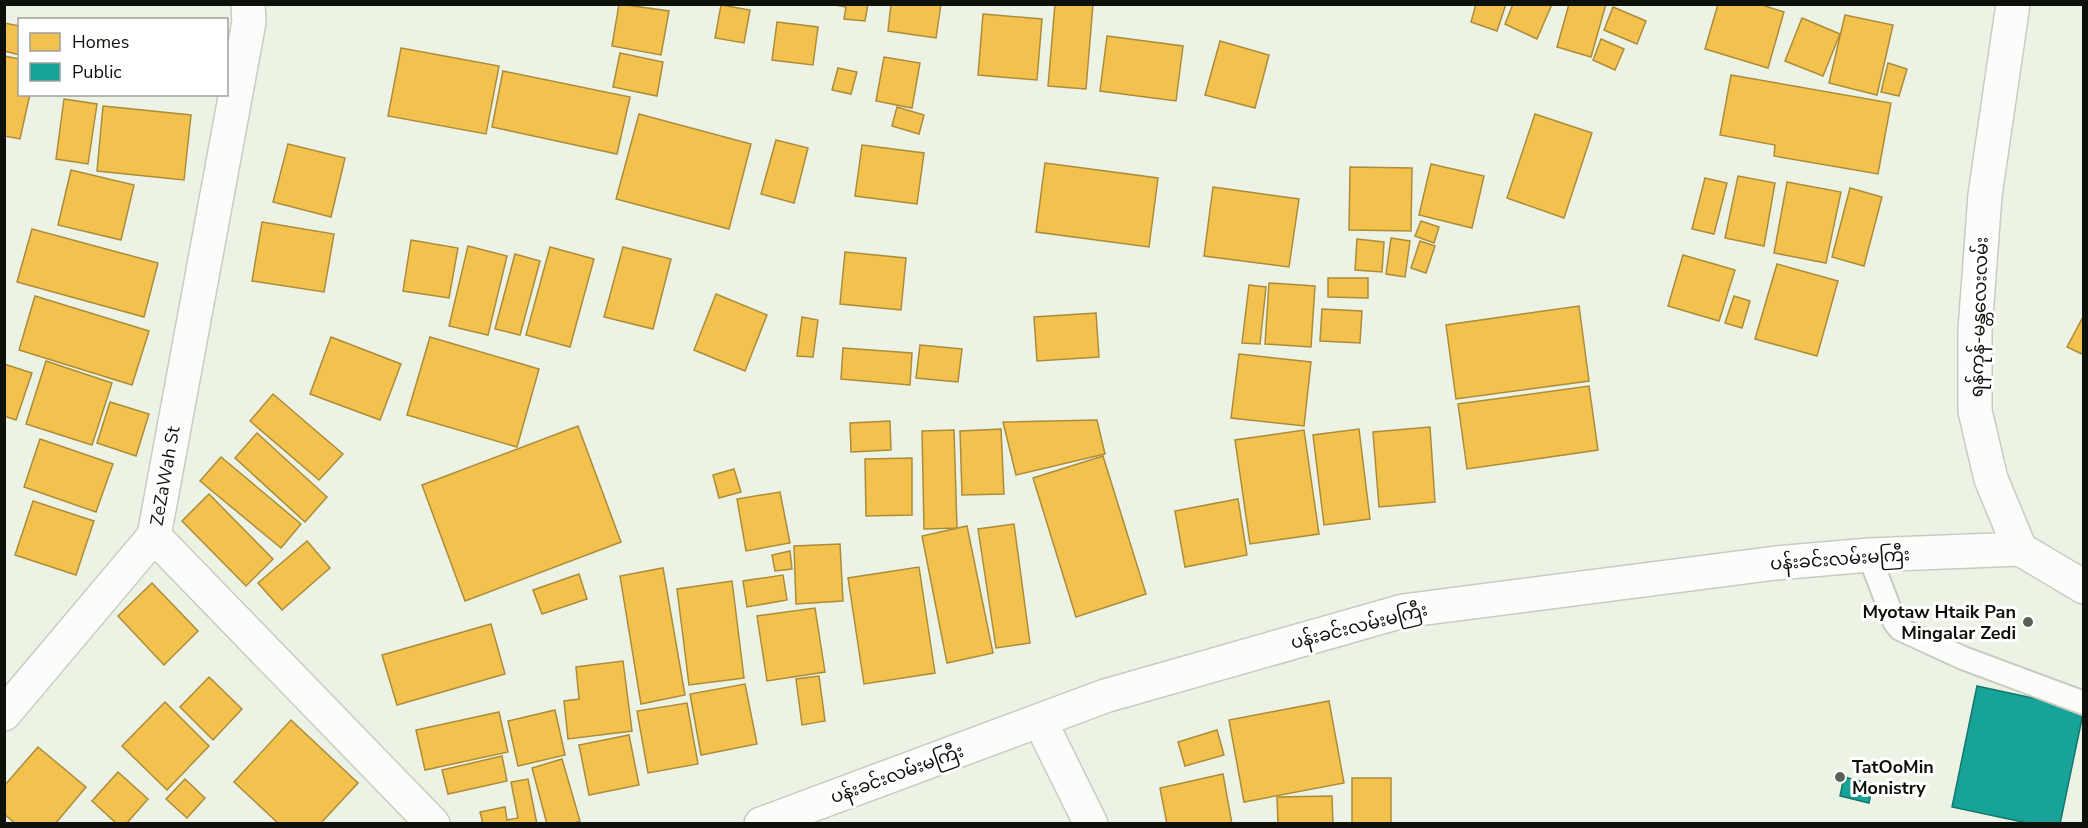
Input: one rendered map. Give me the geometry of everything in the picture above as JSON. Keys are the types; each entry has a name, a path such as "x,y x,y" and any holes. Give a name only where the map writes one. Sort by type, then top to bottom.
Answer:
{"main road":[{"name":"ရန်ကုန်-မန္တလေးလမ်း","path":"2013,4 1985,195 1974,330 1975,411 1991,479 2020,549"},
{"name":"ZeZaWah St","path":"249,13 154,536 433,824"},
{"path":"4,714 154,536"},
{"name":"ပန်းခင်းလမ်းမကြီး","path":"761,824 1105,696 1403,611 1776,563 1869,555 2020,549"},
{"path":"2020,549 2084,587"},
{"path":"1041,720 1090,824"}],"lane":[{"path":"1869,555 1895,623 1900,628 1963,658 2084,703"}],"building: Homes":[{"path":"619,4 669,11 661,55 612,46"},
{"path":"830,4 868,4 865,21 844,19 846,7"},
{"path":"891,4 941,4 936,38 888,31"},
{"path":"1055,4 1093,4 1086,89 1048,86"},
{"path":"1476,4 1506,4 1497,31 1471,22"},
{"path":"1513,4 1552,4 1537,39 1505,24"},
{"path":"1569,4 1606,4 1591,57 1557,47"},
{"path":"1718,4 1759,4 1784,12 1768,68 1705,49"},
{"path":"721,5 750,10 744,43 715,38"},
{"path":"1613,7 1646,21 1637,44 1604,30"},
{"path":"983,14 1042,19 1037,80 978,75"},
{"path":"1845,15 1893,25 1877,95 1829,83"},
{"path":"1802,18 1840,34 1823,76 1785,61"},
{"path":"777,22 818,27 813,65 772,60"},
{"path":"4,23 18,26 18,54 4,51"},
{"path":"1107,36 1183,46 1176,101 1100,91"},
{"path":"1601,39 1624,49 1615,70 1593,60"},
{"path":"1220,41 1269,55 1255,108 1205,95"},
{"path":"401,48 499,66 486,134 388,116"},
{"path":"620,53 663,62 657,96 613,87"},
{"path":"4,56 18,59 18,96 30,96 20,139 4,136"},
{"path":"884,57 920,63 912,108 876,101"},
{"path":"1888,63 1907,69 1899,96 1881,92"},
{"path":"838,68 857,72 851,94 832,90"},
{"path":"503,71 630,97 617,154 492,127"},
{"path":"1731,75 1891,103 1878,174 1774,156 1775,145 1720,135"},
{"path":"64,99 97,104 88,164 56,159"},
{"path":"103,106 191,115 184,180 97,171"},
{"path":"897,107 924,115 919,134 892,126"},
{"path":"639,114 751,144 729,229 616,199"},
{"path":"1535,114 1592,133 1564,218 1507,198"},
{"path":"776,140 808,148 794,203 761,194"},
{"path":"288,144 345,158 331,217 273,202"},
{"path":"862,145 924,153 917,204 855,196"},
{"path":"1045,163 1158,178 1149,247 1036,232"},
{"path":"1431,164 1484,176 1472,228 1419,215"},
{"path":"1350,167 1412,168 1411,231 1349,230"},
{"path":"71,170 134,185 121,240 58,225"},
{"path":"1738,176 1775,183 1764,246 1725,238"},
{"path":"1705,178 1727,183 1714,234 1692,229"},
{"path":"1787,182 1841,192 1826,263 1774,253"},
{"path":"1213,187 1299,199 1289,267 1204,256"},
{"path":"1850,188 1882,197 1864,266 1832,257"},
{"path":"1421,221 1439,227 1434,243 1415,236"},
{"path":"262,222 334,234 324,292 252,281"},
{"path":"32,229 158,263 144,317 17,282"},
{"path":"1391,238 1410,241 1405,277 1386,274"},
{"path":"1357,239 1384,242 1382,272 1355,270"},
{"path":"411,240 458,248 449,298 403,291"},
{"path":"1420,241 1435,246 1426,273 1411,268"},
{"path":"468,246 507,256 488,335 449,326"},
{"path":"550,247 594,259 570,347 526,335"},
{"path":"623,247 671,259 653,329 604,317"},
{"path":"845,252 906,258 901,310 840,304"},
{"path":"515,254 540,261 520,335 495,329"},
{"path":"1683,255 1735,270 1719,321 1668,306"},
{"path":"1777,264 1838,281 1817,356 1755,339"},
{"path":"1328,278 1368,278 1368,298 1328,297"},
{"path":"1269,283 1315,286 1311,347 1265,344"},
{"path":"1249,285 1266,287 1260,344 1242,343"},
{"path":"716,294 767,315 745,371 694,350"},
{"path":"35,296 149,331 132,385 19,350"},
{"path":"1734,296 1750,301 1742,328 1725,323"},
{"path":"1579,306 1589,381 1456,399 1446,325"},
{"path":"1322,309 1362,311 1360,343 1320,341"},
{"path":"1096,313 1099,357 1037,361 1034,317"},
{"path":"2084,315 2084,355 2067,347"},
{"path":"802,317 818,320 813,357 797,356"},
{"path":"331,337 401,364 380,420 310,394"},
{"path":"430,337 539,369 517,447 407,415"},
{"path":"920,345 962,349 958,382 916,378"},
{"path":"843,348 912,353 910,385 841,379"},
{"path":"1239,354 1311,362 1304,426 1231,418"},
{"path":"46,361 112,383 92,445 26,424"},
{"path":"4,364 32,373 16,420 4,416"},
{"path":"1589,386 1598,450 1467,469 1458,404"},
{"path":"273,394 343,454 319,480 250,421"},
{"path":"110,402 149,414 136,456 97,443"},
{"path":"1097,420 1105,454 1016,475 1003,422"},
{"path":"890,421 891,450 851,452 850,423"},
{"path":"578,426 621,542 465,601 422,485"},
{"path":"1430,427 1435,502 1379,507 1373,432"},
{"path":"1001,429 1004,494 962,495 960,431"},
{"path":"1359,429 1370,519 1324,525 1313,435"},
{"path":"954,430 957,528 924,529 922,431"},
{"path":"1304,430 1319,534 1250,544 1235,440"},
{"path":"257,433 327,497 305,522 235,458"},
{"path":"40,439 113,464 96,512 24,487"},
{"path":"1103,456 1146,594 1076,617 1033,478"},
{"path":"221,457 301,524 281,548 200,481"},
{"path":"912,458 912,515 866,516 865,459"},
{"path":"734,469 741,492 719,498 713,475"},
{"path":"780,492 790,543 746,551 737,499"},
{"path":"209,494 273,559 246,586 182,521"},
{"path":"1238,499 1247,555 1185,567 1175,511"},
{"path":"33,501 94,521 76,575 15,555"},
{"path":"1014,524 1030,643 996,648 978,529"},
{"path":"967,526 993,653 947,663 922,536"},
{"path":"307,541 330,568 282,610 258,583"},
{"path":"840,544 843,601 796,604 794,546"},
{"path":"790,551 792,569 775,571 772,555"},
{"path":"919,567 935,673 864,684 848,578"},
{"path":"663,568 685,695 641,704 620,576"},
{"path":"579,574 587,599 542,614 533,590"},
{"path":"783,575 787,600 747,607 743,581"},
{"path":"732,581 744,678 689,685 677,589"},
{"path":"152,583 198,631 164,665 118,616"},
{"path":"815,608 825,672 767,681 757,616"},
{"path":"491,624 505,674 397,705 382,655"},
{"path":"623,661 632,731 568,739 564,701 579,699 576,667"},
{"path":"819,676 825,721 802,725 796,679"},
{"path":"209,677 242,709 213,740 180,707"},
{"path":"745,684 757,744 701,755 690,694"},
{"path":"1329,701 1344,783 1244,802 1229,720"},
{"path":"165,702 209,746 167,790 122,746"},
{"path":"687,703 698,764 648,773 637,711"},
{"path":"555,710 565,755 518,766 508,721"},
{"path":"499,712 508,752 425,770 416,730"},
{"path":"291,720 358,783 320,824 279,824 234,782"},
{"path":"1217,730 1224,755 1185,766 1178,742"},
{"path":"629,735 639,785 589,795 579,745"},
{"path":"38,747 86,787 55,824 16,824 4,814 4,786"},
{"path":"502,756 507,781 448,794 442,770"},
{"path":"562,759 580,821 572,824 547,824 532,768"},
{"path":"118,772 148,799 126,824 117,824 92,801"},
{"path":"1223,774 1232,824 1167,824 1160,788"},
{"path":"1352,778 1391,778 1391,824 1352,824"},
{"path":"185,779 205,798 187,818 166,799"},
{"path":"528,779 537,824 483,824 480,812 505,807 507,820 518,818 511,782"},
{"path":"1332,796 1333,824 1278,824 1277,797"}],"building: Public":[{"path":"1977,686 2084,709 2060,824 2032,824 1952,807"},
{"path":"1844,777 1873,784 1869,803 1840,796"}],"place":[{"name":"Myotaw Htaik Pan Mingalar Zedi","path":"2028,622"},
{"name":"TatOoMin Monistry","path":"1840,777"}]}
